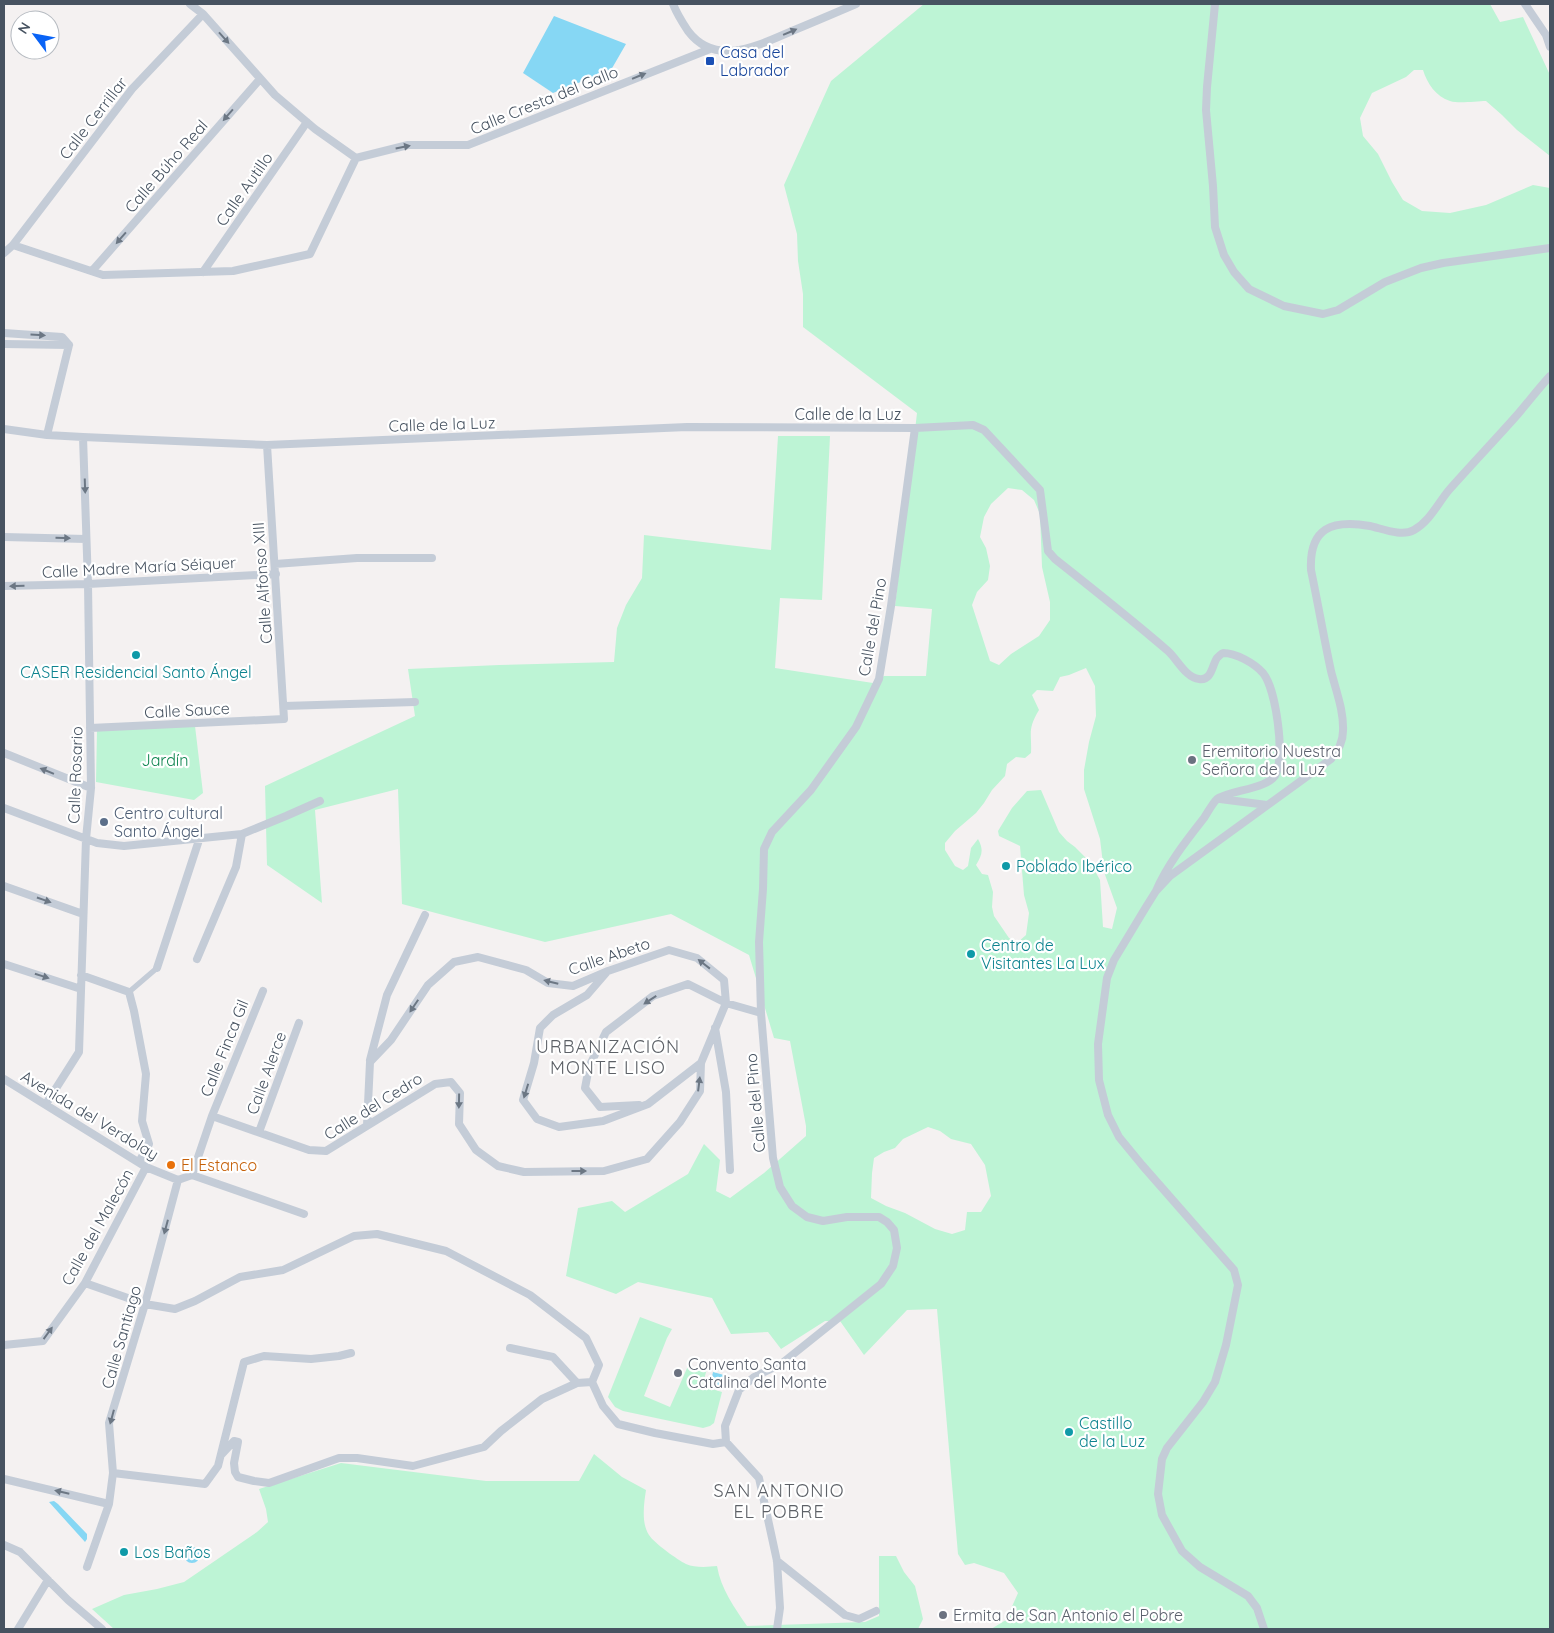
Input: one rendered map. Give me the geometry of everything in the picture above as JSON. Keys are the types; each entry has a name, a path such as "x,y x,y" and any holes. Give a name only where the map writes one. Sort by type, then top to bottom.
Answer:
{"street":[{"path":"4,253 13,245 103,274 232,271 310,254 356,158 307,122 275,95 203,14 190,4"},
{"path":"674,4 678,15 689,32 700,43 710,49 730,51 751,47 856,4"},
{"path":"1215,4 1206,110 1213,186 1214,227 1224,255 1234,272 1249,290 1284,306 1323,314 1338,310 1385,282 1421,268 1443,263 1550,248"},
{"path":"1525,4 1546,35 1550,46"},
{"name":"Calle Cerrillar","path":"13,245 132,89 203,14"},
{"name":"Calle Cresta del Gallo","path":"356,158 408,145 468,145 710,49"},
{"name":"Calle Búho Real","path":"92,271 260,79"},
{"name":"Calle Autillo","path":"203,272 307,122"},
{"path":"4,333 62,337 68,345"},
{"path":"4,344 68,345"},
{"path":"47,435 68,345"},
{"path":"1156,891 1170,876 1331,759 1342,742 1341,709 1311,570 1310,558 1318,534 1326,529 1345,525 1369,526 1401,533 1412,532 1426,521 1447,492 1550,376"},
{"name":"Calle de la Luz","path":"4,429 47,435 267,445 687,427 915,428 973,425 984,430 1040,490 1048,551 1055,559 1129,617 1174,656 1192,677 1199,680 1206,678 1223,652 1232,653 1253,665 1263,674 1270,686 1280,736 1276,774 1269,781 1218,799"},
{"name":"Calle del Pino","path":"726,1442 726,1426 738,1390 754,1377 781,1364 880,1284 892,1266 897,1248 894,1230 879,1217 847,1217 822,1221 807,1217 792,1206 780,1187 773,1158 761,1013 759,942 764,849 772,832 811,790 856,727 879,679 891,606 915,428"},
{"name":"Calle Rosario","path":"46,1104 79,1052 86,839 91,788 88,584 83,437"},
{"name":"Calle Alfonso XIII","path":"267,445 284,719"},
{"path":"4,537 86,539"},
{"path":"275,564 358,558 432,558"},
{"name":"Calle Madre María Séiquer","path":"4,586 88,584 276,574"},
{"path":"284,706 415,702"},
{"name":"Calle Sauce","path":"90,728 284,719"},
{"path":"4,753 91,788"},
{"path":"1264,1629 1257,1608 1248,1596 1200,1567 1182,1551 1162,1515 1158,1494 1162,1459 1167,1448 1203,1402 1215,1382 1226,1345 1238,1285 1234,1270 1119,1137 1108,1115 1099,1080 1098,1044 1108,978 1114,960 1185,842 1218,799 1267,805"},
{"path":"4,808 97,843 124,846 242,834 320,801"},
{"path":"197,959 236,867 242,834"},
{"path":"81,975 129,992 157,968 200,837"},
{"path":"4,886 84,914"},
{"path":"367,1125 370,1062 387,995 425,915"},
{"name":"Calle Abeto","path":"370,1062 391,1040 428,985 454,962 478,957 526,970 548,983 573,986 608,971 669,950 697,958 724,980 726,1003"},
{"path":"4,964 80,989"},
{"path":"608,971 587,995 553,1015 540,1028 534,1063 523,1100 537,1119 558,1126 603,1121 648,1104 701,1063"},
{"path":"648,1104 600,1107 586,1088 589,1067 606,1032 653,996 688,984 726,1003 761,1013"},
{"name":"Calle Finca Gil","path":"212,1116 263,991"},
{"name":"Calle del Malecón","path":"4,1345 43,1341 85,1283 142,1165 149,1144 142,1121 146,1074 129,992"},
{"name":"Calle del Cedro","path":"212,1116 309,1150 326,1152 434,1084 451,1082 460,1093 459,1124 476,1150 498,1166 524,1172 604,1171 647,1159 680,1122 700,1091 701,1063 726,1003"},
{"name":"Calle Alerce","path":"259,1132 299,1024"},
{"path":"715,1028 726,1092 730,1170"},
{"name":"Avenida del Verdolay","path":"4,1079 142,1165 178,1180"},
{"path":"192,1175 212,1116"},
{"path":"178,1180 192,1175 304,1214"},
{"name":"Calle Santiago","path":"87,1567 110,1504 113,1473 109,1423 146,1304 178,1180"},
{"path":"85,1283 146,1304 175,1309 195,1301 240,1277 283,1270 354,1236 377,1234 446,1251 530,1295 586,1338 599,1366 592,1382 603,1406 618,1424 713,1444 726,1442 759,1478 777,1561 780,1608 776,1629"},
{"path":"510,1348 553,1358 577,1383"},
{"path":"113,1473 205,1484 218,1466 244,1362 264,1356 311,1358 351,1353"},
{"path":"221,1455 234,1441 238,1442 234,1463 238,1478 269,1483 339,1458 358,1458 413,1466 484,1447 542,1399 577,1383 592,1382"},
{"path":"4,1478 110,1504"},
{"path":"4,1545 20,1552 68,1600 102,1629"},
{"path":"777,1561 845,1615 859,1619 876,1611"},
{"path":"18,1629 48,1580"}],"green space":[{"path":"924,4 1490,4 1500,22 1523,17 1550,75 1550,156 1517,130 1486,101 1454,102 1440,96 1427,80 1423,70 1414,70 1406,77 1372,93 1360,118 1363,136 1378,154 1403,200 1422,211 1450,213 1486,205 1533,185 1550,188 1550,1629 991,1629 1006,1620 1018,1593 1004,1573 974,1563 965,1565 958,1554 937,1309 907,1310 864,1355 840,1321 825,1321 781,1349 768,1332 731,1334 712,1298 638,1282 616,1294 566,1276 578,1208 612,1201 625,1212 688,1174 704,1144 720,1160 716,1191 730,1198 764,1173 806,1136 806,1126 790,1041 774,1038 749,955 671,914 545,942 402,904 398,789 315,810 322,903 267,865 265,786 415,716 408,669 614,662 617,628 626,605 642,578 644,535 771,550 778,436 830,436 822,600 780,598 775,668 873,683 884,676 926,676 932,609 895,606 917,413 803,327 803,294 798,261 797,234 784,185 831,81","holes":["1008,488 1022,490 1034,500 1040,514 1042,567 1050,602 1050,620 1039,636 1011,654 999,665 990,661 972,605 977,592 988,580 990,566 986,548 980,537 984,517 991,504","1086,668 1095,686 1096,716 1084,770 1084,789 1100,839 1104,872 1117,908 1112,929 1103,927 1100,880 1090,862 1059,832 1041,790 1027,791 1012,808 998,831 999,836 1020,846 1024,895 1029,913 1026,935 1018,942 1009,938 994,916 992,907 993,892 988,875 982,874 976,865 982,852 978,839 971,848 968,866 963,870 955,866 945,850 945,843 984,803 992,790 1005,776 1007,764 1016,757 1025,758 1031,753 1031,727 1039,710 1032,695 1037,690 1053,691 1060,677","928,1127 940,1131 951,1139 971,1144 985,1165 991,1196 981,1212 967,1212 965,1230 952,1234 935,1229 871,1198 874,1158 895,1148 903,1139"]},
{"name":"Jardín","path":"195,726 203,793 194,800 96,782 97,730"},
{"path":"640,1317 672,1329 644,1396 670,1407 688,1366 707,1369 702,1386 722,1392 714,1423 710,1426 703,1428 623,1411 615,1407 608,1397"},
{"path":"594,1454 622,1477 646,1490 644,1501 645,1525 649,1535 656,1542 686,1564 697,1567 717,1566 725,1590 747,1626 865,1622 879,1616 879,1556 896,1556 904,1572 915,1586 923,1619 918,1629 114,1629 92,1609 124,1595 184,1582 257,1532 268,1522 259,1489 341,1463 486,1481 579,1481"}],"water":[{"path":"554,16 626,44 611,70 553,93 523,73"},
{"path":"713,1372 724,1375 721,1388 710,1386"},
{"path":"54,1501 87,1534 85,1542 49,1502"},
{"path":"189,1547 195,1547 200,1552 198,1561 189,1563 184,1558 184,1552"}],"place":[{"name":"Casa del Labrador","path":"710,61"},
{"name":"CASER Residencial Santo Ángel","path":"136,655"},
{"name":"Eremitorio Nuestra Señora de la Luz","path":"1192,760"},
{"name":"Centro cultural Santo Ángel","path":"104,822"},
{"name":"Poblado Ibérico","path":"1006,866"},
{"name":"Centro de Visitantes La Lux","path":"971,954"},
{"name":"El Estanco","path":"171,1165"},
{"name":"Convento Santa Catalina del Monte","path":"678,1373"},
{"name":"Castillo de la Luz","path":"1069,1432"},
{"name":"Los Baños","path":"124,1552"},
{"name":"Ermita de San Antonio el Pobre","path":"943,1615"}],"district":[{"name":"URBANIZACIÓN MONTE LISO","path":"608,1057"},
{"name":"SAN ANTONIO EL POBRE","path":"779,1501"}]}
